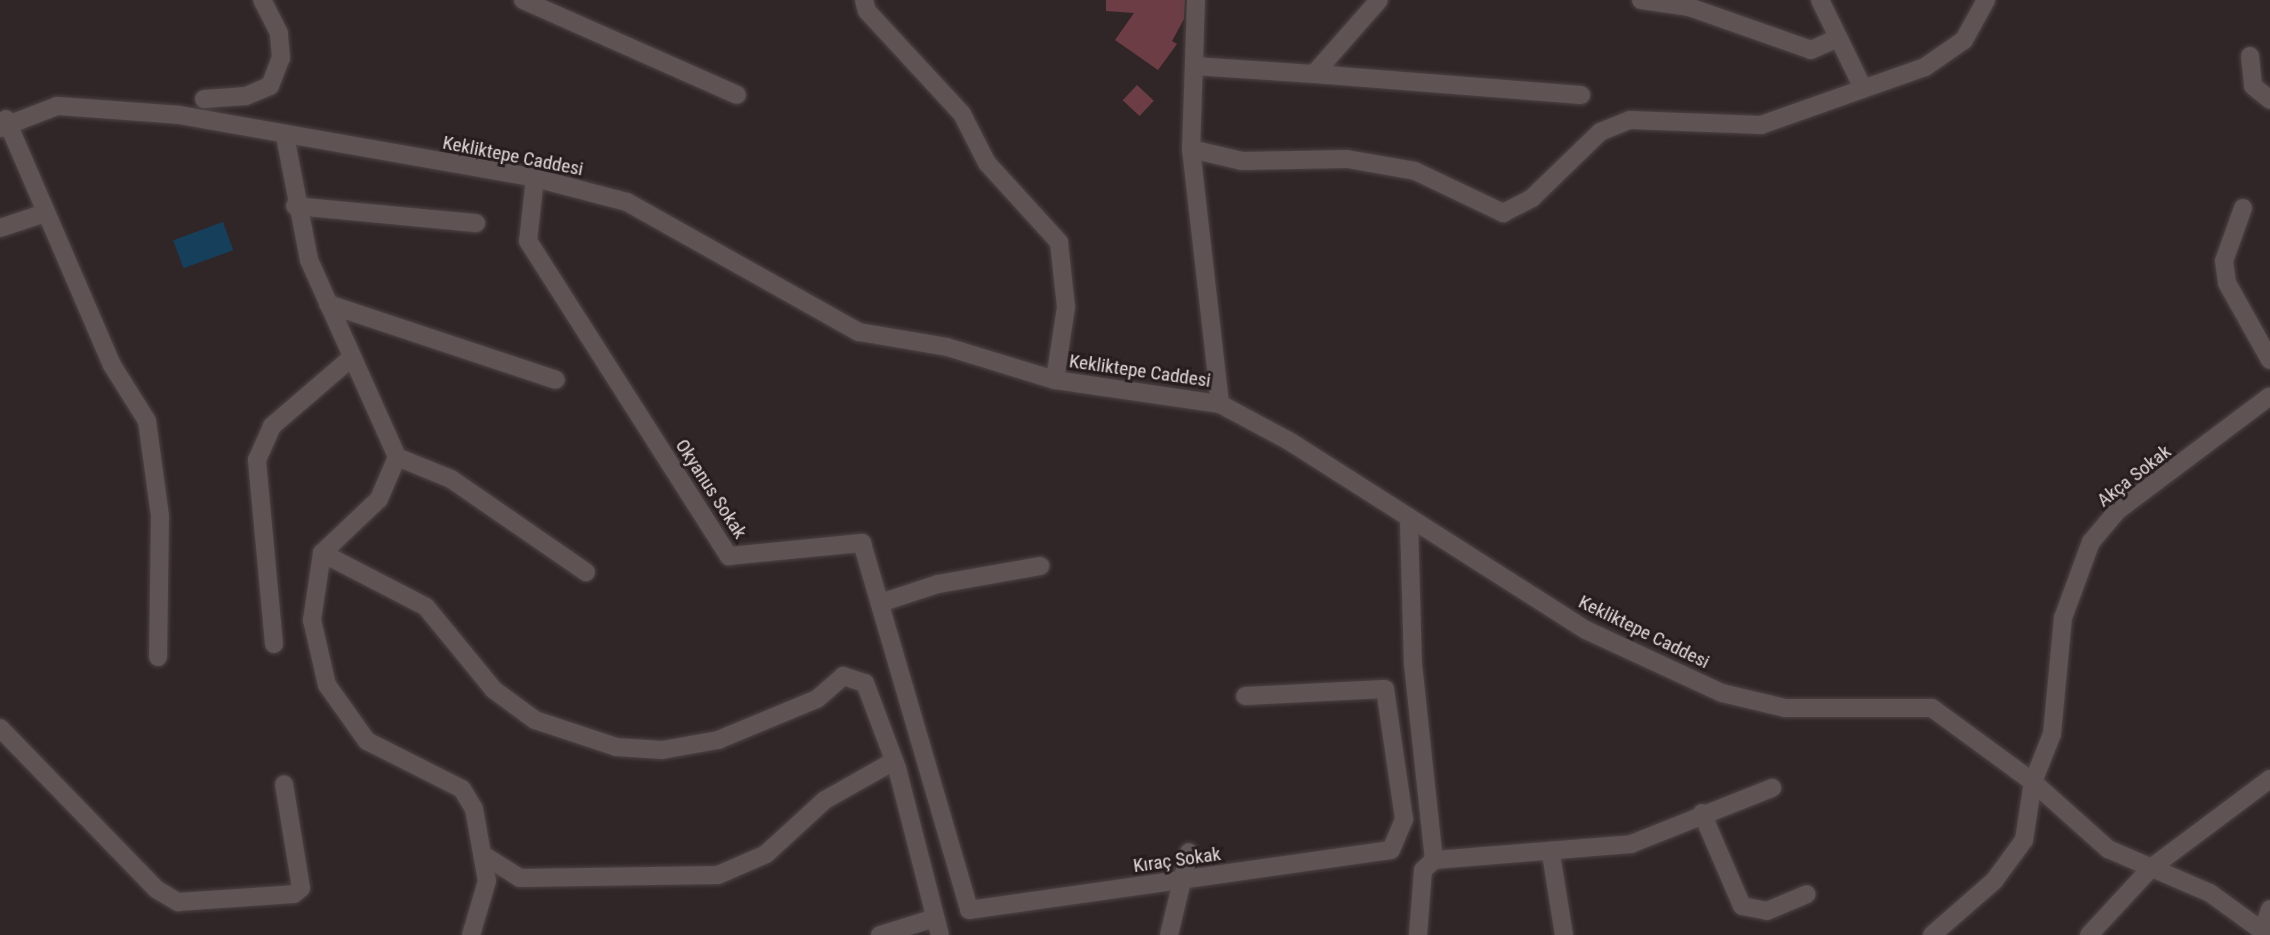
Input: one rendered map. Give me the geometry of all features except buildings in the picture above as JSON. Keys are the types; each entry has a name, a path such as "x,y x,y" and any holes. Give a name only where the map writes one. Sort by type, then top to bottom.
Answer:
{"street":[{"path":"204,99 247,96 270,86 281,58 279,33 261,0"},
{"path":"523,0 737,95"},
{"path":"864,0 867,11 962,114 987,163 1059,242 1066,307 1055,380"},
{"path":"1196,0 1191,149 1220,404"},
{"path":"1314,74 1379,0"},
{"path":"1641,0 1689,7 1811,50 1838,38"},
{"path":"1820,0 1862,86"},
{"path":"1191,149 1242,161 1347,159 1415,171 1503,213 1532,198 1600,132 1630,120 1761,125 1862,86 1925,67 1964,40 1986,0"},
{"path":"2250,55 2253,86 2270,100"},
{"path":"1194,66 1581,95"},
{"name":"Kekliktepe Caddesi","path":"5,124 57,106 179,115 285,136 536,178 627,202 859,332 947,347 1055,380 1220,404 1289,441 1409,523 1586,630 1722,693 1785,708 1932,708 2033,782 2108,849 2210,893 2261,932"},
{"path":"5,124 42,214 112,365 146,421 160,516 158,657"},
{"path":"285,136 295,206 328,304 397,457 451,480 586,572"},
{"name":"Okyanus Sokak","path":"536,178 528,241 729,556 862,542 969,910"},
{"path":"295,206 476,223"},
{"path":"2243,208 2224,261 2227,283 2270,360"},
{"path":"0,228 42,214"},
{"path":"328,304 556,380"},
{"path":"274,643 257,460 272,426 351,358"},
{"name":"Akça Sokak","path":"1933,935 1994,881 2024,841 2033,782 2052,734 2063,618 2091,542 2117,512 2270,396"},
{"path":"397,457 379,499 322,553 313,620 327,685 368,741 462,789 485,856 487,881 471,935"},
{"path":"1409,523 1413,664 1434,860"},
{"path":"322,553 426,607 494,690 535,720 575,737 662,750 718,740 817,699 843,676 865,683 894,761 938,926 880,935"},
{"path":"880,603 938,584 1040,566"},
{"name":"Kıraç Sokak","path":"969,910 1391,850 1404,819 1385,689 1245,696"},
{"path":"0,727 156,889 178,902 294,894 301,888 284,784"},
{"path":"485,856 520,878 580,872 631,879 718,875 766,854 825,800 894,761"},
{"path":"2090,935 2151,868 2270,779"},
{"path":"1418,935 1423,870 1434,860 1551,854 1630,844 1702,813 1772,788"},
{"path":"1702,813 1742,906 1767,911 1807,894"},
{"path":"1168,935 1189,852"},
{"path":"1551,854 1564,935"},
{"path":"2261,932 2270,909"}],"water":[{"path":"223,222 233,250 183,268 173,240"}]}
